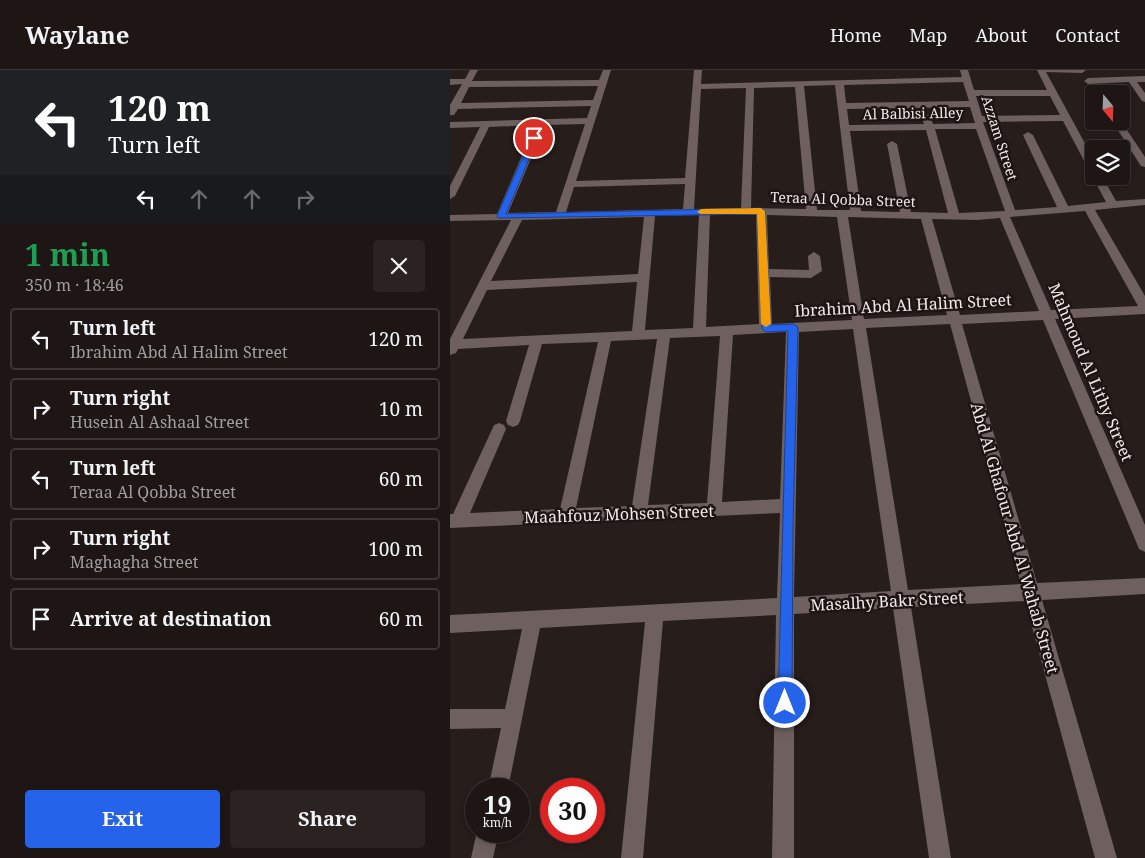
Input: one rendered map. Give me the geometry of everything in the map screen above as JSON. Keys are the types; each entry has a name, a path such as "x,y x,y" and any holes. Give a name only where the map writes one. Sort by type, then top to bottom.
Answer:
{"street":[{"path":"452,110 474,70"},
{"path":"560,215 607,70"},
{"path":"688,212 698,70"},
{"path":"1041,70 1085,153"},
{"path":"1047,70 1082,70 1090,84 1145,79"},
{"path":"696,87 839,83 966,75"},
{"name":"Azzam Street","path":"966,75 1007,214"},
{"path":"1131,79 1145,99"},
{"path":"450,82 603,82"},
{"path":"839,83 845,128 849,214 859,324 940,858"},
{"path":"799,84 812,212"},
{"path":"746,211 750,85"},
{"path":"971,93 1053,93"},
{"path":"452,110 596,103"},
{"path":"842,106 974,104"},
{"path":"923,105 955,218"},
{"name":"Al Balbisi Alley","path":"845,128 929,127 1066,118"},
{"path":"450,125 590,121"},
{"path":"501,216 541,122"},
{"path":"450,196 486,124"},
{"path":"1122,130 1145,164"},
{"path":"1028,135 1064,209"},
{"path":"892,144 906,216"},
{"path":"570,184 690,182"},
{"path":"1102,185 1113,205"},
{"name":"Teraa Al Qobba Street","path":"450,218 746,211 955,218 1145,202"},
{"path":"1088,207 1145,308"},
{"path":"761,211 766,329"},
{"path":"699,332 705,212"},
{"path":"638,335 650,213"},
{"name":"Mahmoud Al Lithy Street","path":"1007,214 1047,314 1145,544"},
{"path":"452,348 518,216"},
{"name":"Abd Al Ghafour Abd Al Wahab Street","path":"926,217 1106,858"},
{"path":"764,273 811,274 816,270 814,256"},
{"path":"483,286 645,278"},
{"name":"Ibrahim Abd Al Halim Street","path":"452,348 605,336 1145,308"},
{"path":"784,858 786,606 793,327"},
{"path":"714,510 727,330"},
{"path":"639,513 664,334"},
{"path":"566,516 605,336"},
{"path":"513,421 537,340"},
{"path":"454,521 499,429"},
{"name":"Maahfouz Mohsen Street","path":"454,521 788,506"},
{"name":"Masalhy Bakr Street","path":"450,624 1145,586"},
{"path":"632,858 656,613"},
{"path":"500,778 533,620"},
{"path":"450,719 514,718"},
{"path":"482,858 485,843"}],"slow traffic":[{"path":"701,212 761,211 766,324"}],"route":[{"path":"534,138 501,216 761,211 766,329 793,327 787,526 785,703"}]}
